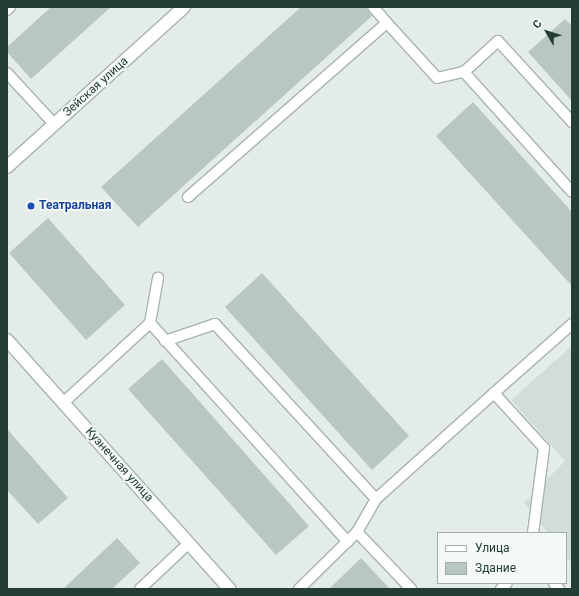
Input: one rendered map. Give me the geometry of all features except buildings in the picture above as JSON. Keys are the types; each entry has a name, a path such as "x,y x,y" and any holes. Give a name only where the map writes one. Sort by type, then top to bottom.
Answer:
{"street":[{"name":"Зейская улица","path":"7,167 184,7"},
{"name":"Кузнечная улица","path":"7,340 230,589"}],"lane":[{"path":"7,10 10,7"},
{"path":"373,7 437,78 464,72 498,41 572,122"},
{"path":"188,197 387,23"},
{"path":"464,72 572,192"},
{"path":"7,73 54,124"},
{"path":"63,403 150,323 158,278"},
{"path":"150,323 348,542"},
{"path":"165,341 215,324 376,499"},
{"path":"299,589 357,532 376,499 572,324"},
{"path":"494,393 544,448 533,532"},
{"path":"357,532 411,589"},
{"path":"140,589 189,543"}],"shaded area":[{"path":"572,346 572,564 567,557 567,532 547,532 524,503 565,461 511,400"}],"place":[{"name":"Театральная","path":"31,206"}]}
